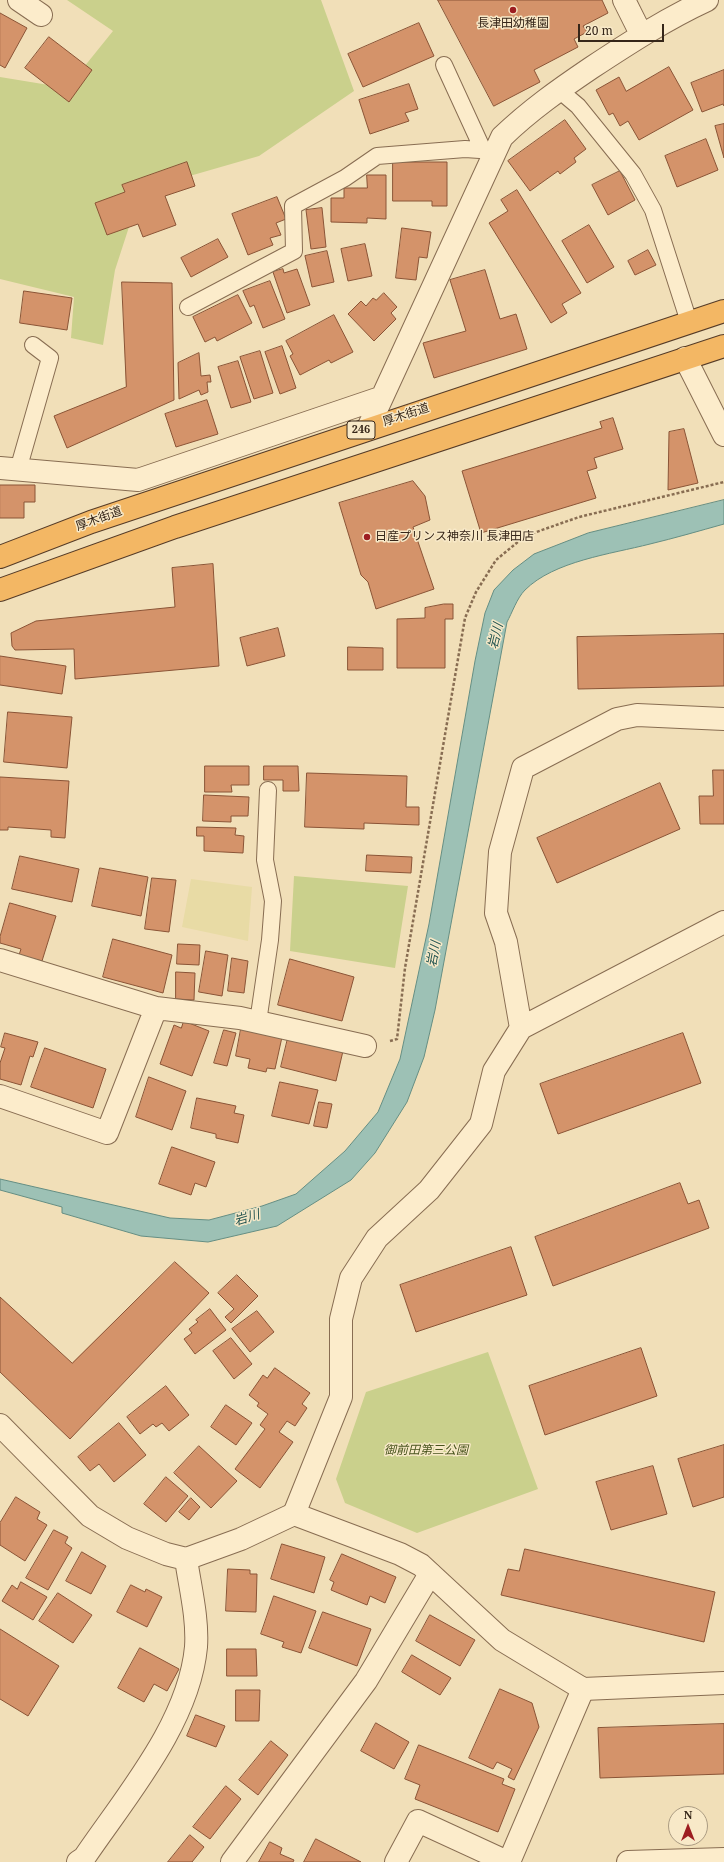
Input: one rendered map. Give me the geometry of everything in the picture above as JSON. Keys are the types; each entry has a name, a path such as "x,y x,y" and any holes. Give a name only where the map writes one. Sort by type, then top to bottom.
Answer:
{"highway":[{"name":"厚木街道","path":"0,557 91,522 368,428 724,311"},
{"path":"0,590 175,527 724,346"}],"street":[{"path":"19,0 41,15"},
{"path":"624,0 641,34"},
{"path":"368,428 489,151 524,116 559,90 641,34 670,17 707,0"},
{"path":"685,358 724,435"},
{"path":"9,469 138,480 380,398"},
{"path":"521,1028 506,942 496,913 500,852 523,768 617,719 637,715 724,719"},
{"path":"0,1424 90,1516 127,1538 166,1554 186,1559 242,1539 294,1514 341,1397 341,1319 351,1278 376,1238 429,1190 481,1124 494,1071 521,1028 724,922"},
{"path":"0,960 156,1008 240,1018 365,1046"},
{"path":"0,1096 107,1133 156,1008"},
{"path":"294,1514 400,1554 421,1565 502,1640 583,1688 724,1683"},
{"path":"78,1862 84,1858 163,1742 180,1708 192,1673 196,1646 195,1618 186,1559"},
{"path":"232,1862 366,1681 430,1574"},
{"path":"396,1862 418,1821 508,1862 583,1688"},
{"path":"628,1862 724,1858"}],"lane":[{"path":"444,66 489,151"},
{"path":"559,90 578,106 633,174 653,210 689,322"},
{"path":"188,307 294,251 293,206 345,178 377,156 465,149 489,151"},
{"path":"9,469 50,358 33,345"},
{"path":"258,1022 270,940 273,901 264,860 268,790"}],"path":[{"path":"365,1046 397,1039 405,968 465,618 476,592 496,560 525,536 579,517 724,482"}],"shaded area":[{"path":"191,879 252,887 248,941 182,927"}],"green space":[{"path":"67,0 321,0 354,91 259,156 141,190 115,270 103,345 71,338 74,297 0,279 0,77 67,88 113,31"},
{"path":"294,876 408,886 395,968 290,951"},
{"name":"御前田第三公園","path":"488,1352 538,1489 417,1533 345,1503 336,1479 366,1392"}],"water":[{"name":"岩川","path":"724,500 724,524 567,565 537,580 522,593 517,601 507,622 435,1010 424,1057 407,1102 375,1153 351,1180 277,1226 208,1242 141,1236 62,1213 62,1207 0,1190 0,1179 170,1218 209,1220 262,1206 296,1194 345,1151 378,1112 400,1059 429,924 475,661 485,613 494,590 513,570 534,554 588,533"}],"building":[{"path":"438,0 602,0 608,13 583,26 587,32 574,39 578,47 534,70 540,82 494,106"},
{"path":"0,13 27,28 5,68 0,65"},
{"path":"419,23 434,56 363,87 348,54"},
{"path":"49,37 92,70 69,102 25,68"},
{"path":"669,67 693,110 639,140 628,121 620,126 613,113 609,115 596,90 619,77 626,91"},
{"path":"724,70 724,106 723,104 702,112 691,83"},
{"path":"409,84 418,109 405,113 409,121 370,134 359,100"},
{"path":"565,120 586,149 574,158 576,162 560,174 558,171 530,191 508,161"},
{"path":"724,124 724,158 715,126"},
{"path":"706,139 718,170 677,187 665,156"},
{"path":"187,162 195,186 165,196 176,225 143,237 138,224 107,235 95,203 125,192 122,185"},
{"path":"393,162 447,162 447,206 432,206 432,201 393,201"},
{"path":"620,171 635,200 608,215 592,185"},
{"path":"367,175 386,175 386,219 367,218 367,223 331,222 331,198 344,198 344,188 367,188"},
{"path":"517,190 581,293 562,304 567,313 551,323 489,223 508,211 501,200"},
{"path":"277,197 286,219 276,223 281,235 270,238 273,245 248,255 232,214"},
{"path":"322,208 326,247 311,249 306,210"},
{"path":"589,225 614,267 587,283 562,241"},
{"path":"402,228 431,232 427,258 419,257 416,280 396,278"},
{"path":"218,239 228,257 191,277 181,258"},
{"path":"365,244 372,276 348,281 341,249"},
{"path":"648,250 656,265 635,275 628,261"},
{"path":"327,251 334,282 312,287 305,256"},
{"path":"283,269 284,273 297,269 310,305 287,313 273,272"},
{"path":"485,270 500,319 516,314 527,349 434,378 423,343 466,331 450,280"},
{"path":"270,281 285,319 263,328 254,305 250,307 243,291"},
{"path":"122,282 172,283 174,400 67,448 54,416 126,387"},
{"path":"24,291 72,298 67,330 20,323"},
{"path":"384,293 397,307 391,313 396,319 374,341 348,314 361,301 366,306 373,298 376,300"},
{"path":"238,295 252,323 217,341 215,337 205,342 193,317"},
{"path":"334,315 353,352 331,363 329,360 300,375 290,356 293,354 286,341"},
{"path":"282,346 296,388 280,394 265,352"},
{"path":"260,351 273,393 254,399 240,357"},
{"path":"199,353 201,376 210,375 211,382 207,382 208,392 201,395 199,390 179,399 178,363"},
{"path":"238,361 251,402 231,408 218,367"},
{"path":"207,400 218,434 176,447 165,414"},
{"path":"613,418 623,449 594,458 597,468 587,471 596,498 481,533 462,471 602,428 600,422"},
{"path":"684,429 698,483 668,490 669,432"},
{"path":"413,481 425,496 430,520 413,527 434,589 376,609 368,582 361,575 339,503"},
{"path":"0,485 35,485 35,502 24,502 24,518 0,518"},
{"path":"213,564 219,666 75,679 74,649 15,650 12,646 11,633 36,621 175,607 172,568"},
{"path":"444,604 453,604 453,619 445,619 445,668 397,668 397,619 425,618 425,608"},
{"path":"278,628 285,656 247,666 240,638"},
{"path":"724,634 724,686 578,689 577,637"},
{"path":"348,647 383,648 383,670 348,670"},
{"path":"0,656 66,666 62,694 0,685"},
{"path":"8,712 72,717 67,768 4,762"},
{"path":"205,766 249,766 249,785 231,785 232,792 205,792"},
{"path":"264,766 298,766 299,791 283,791 283,780 264,780"},
{"path":"713,770 724,770 724,824 700,824 699,796 713,796"},
{"path":"307,773 407,776 406,807 419,807 419,825 364,823 364,829 305,827"},
{"path":"0,777 69,781 65,838 51,837 51,830 8,827 8,830 0,830"},
{"path":"660,783 680,829 557,883 537,838"},
{"path":"204,795 249,797 248,816 231,816 231,822 203,821"},
{"path":"197,827 236,828 235,835 244,836 243,853 204,851 204,836 197,836"},
{"path":"367,855 412,857 411,873 366,871"},
{"path":"20,856 79,869 72,902 12,889"},
{"path":"100,868 148,877 141,916 92,906"},
{"path":"152,878 176,880 169,932 145,929"},
{"path":"10,903 56,916 42,961 19,955 21,949 0,943 0,937"},
{"path":"113,939 172,955 163,993 103,977"},
{"path":"178,944 200,945 199,965 177,964"},
{"path":"206,951 228,955 222,996 199,992"},
{"path":"232,958 248,961 244,993 228,991"},
{"path":"290,959 354,977 342,1021 278,1005"},
{"path":"176,972 195,973 194,1000 176,999"},
{"path":"184,1021 209,1031 192,1076 160,1064 174,1025 181,1028"},
{"path":"241,1029 282,1037 275,1069 267,1068 266,1072 248,1068 250,1059 236,1056"},
{"path":"224,1030 236,1033 227,1066 214,1063"},
{"path":"5,1033 38,1042 33,1057 30,1056 21,1085 0,1079 0,1063 5,1048 1,1047"},
{"path":"683,1033 701,1083 558,1134 540,1084"},
{"path":"288,1038 343,1051 336,1081 281,1067"},
{"path":"45,1048 106,1069 93,1108 31,1087"},
{"path":"149,1077 186,1091 172,1130 136,1117"},
{"path":"280,1082 318,1090 309,1124 272,1116"},
{"path":"197,1098 236,1106 234,1113 244,1115 238,1143 216,1138 216,1134 191,1128"},
{"path":"319,1102 332,1104 327,1128 314,1126"},
{"path":"172,1147 215,1162 206,1187 195,1183 191,1195 159,1184"},
{"path":"680,1183 688,1204 699,1200 709,1228 553,1286 535,1237"},
{"path":"511,1247 527,1295 416,1332 400,1285"},
{"path":"175,1262 209,1293 70,1439 0,1372 0,1297 72,1363"},
{"path":"237,1275 258,1296 231,1323 225,1317 234,1309 218,1293"},
{"path":"210,1309 226,1330 195,1354 184,1339 192,1333 189,1329 198,1322 196,1320"},
{"path":"257,1311 274,1332 250,1352 232,1329"},
{"path":"231,1338 252,1364 234,1379 213,1351"},
{"path":"641,1348 657,1396 545,1435 529,1386"},
{"path":"275,1368 310,1393 302,1404 307,1408 295,1426 287,1421 279,1432 293,1442 260,1488 235,1469 265,1429 260,1425 268,1414 257,1406 259,1403 249,1395 263,1375 267,1378"},
{"path":"166,1386 189,1415 169,1431 162,1423 156,1427 153,1424 140,1434 127,1417"},
{"path":"226,1405 252,1423 236,1445 211,1427"},
{"path":"119,1423 146,1455 114,1482 99,1464 90,1471 78,1457"},
{"path":"724,1445 724,1497 693,1507 678,1459"},
{"path":"199,1446 237,1481 211,1508 174,1473"},
{"path":"653,1466 667,1514 611,1530 596,1482"},
{"path":"166,1477 188,1496 166,1522 144,1504"},
{"path":"16,1497 40,1512 37,1519 47,1525 25,1561 0,1545 0,1523"},
{"path":"191,1498 200,1507 189,1520 179,1512"},
{"path":"54,1530 68,1537 65,1543 72,1548 48,1590 26,1578"},
{"path":"282,1544 325,1557 314,1593 271,1579"},
{"path":"525,1549 715,1592 704,1642 501,1595 508,1569 519,1571"},
{"path":"82,1552 106,1566 91,1594 66,1581"},
{"path":"342,1554 396,1577 385,1603 370,1596 367,1605 331,1590 334,1582 330,1580"},
{"path":"228,1569 250,1570 250,1574 257,1574 256,1612 226,1611"},
{"path":"21,1582 47,1597 33,1620 2,1601 12,1585 17,1589"},
{"path":"131,1585 145,1592 146,1589 162,1597 147,1627 117,1612"},
{"path":"58,1593 92,1615 73,1643 39,1621"},
{"path":"274,1596 316,1611 301,1653 282,1647 284,1642 261,1634"},
{"path":"323,1612 371,1629 357,1666 309,1648"},
{"path":"430,1615 475,1640 460,1666 416,1641"},
{"path":"0,1629 59,1666 28,1716 0,1699"},
{"path":"140,1648 179,1669 167,1691 154,1684 144,1702 118,1688"},
{"path":"227,1649 256,1649 257,1676 227,1676"},
{"path":"412,1655 451,1678 440,1695 402,1672"},
{"path":"500,1689 532,1703 539,1727 514,1780 508,1777 512,1769 497,1762 493,1769 469,1758"},
{"path":"236,1690 260,1690 259,1721 236,1721"},
{"path":"196,1715 225,1726 216,1747 187,1736"},
{"path":"376,1723 409,1742 394,1769 361,1751"},
{"path":"724,1724 724,1774 600,1778 598,1728"},
{"path":"271,1741 288,1755 258,1795 239,1780"},
{"path":"419,1745 504,1779 502,1784 515,1789 498,1832 415,1799 420,1785 405,1779"},
{"path":"226,1786 241,1799 210,1839 193,1827"},
{"path":"190,1835 204,1847 192,1862 168,1862"},
{"path":"316,1839 361,1862 304,1862"},
{"path":"270,1842 282,1848 280,1854 294,1860 293,1862 259,1862"}],"place":[{"name":"長津田幼稚園","path":"513,10"},
{"name":"日産プリンス神奈川 長津田店","path":"367,537"}]}
